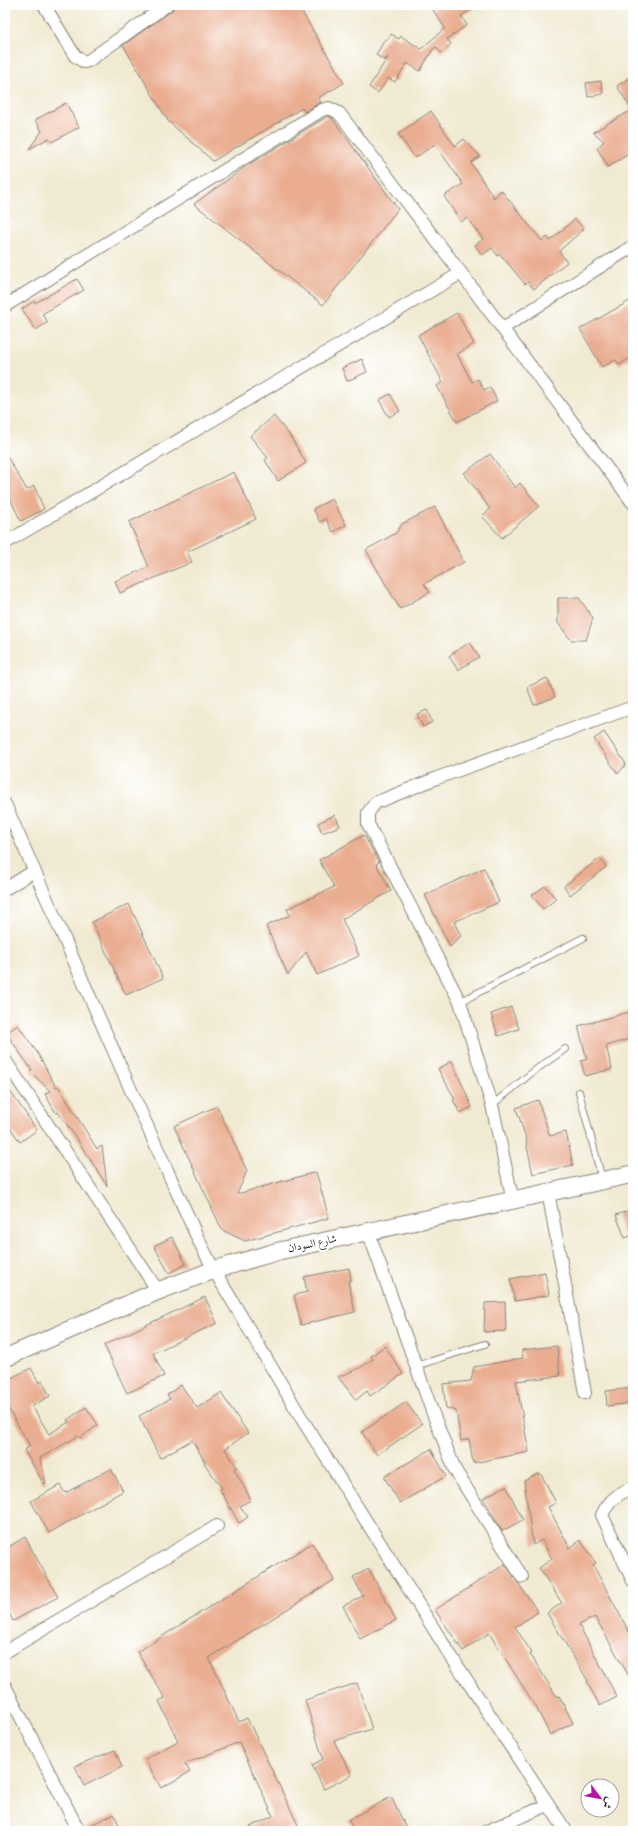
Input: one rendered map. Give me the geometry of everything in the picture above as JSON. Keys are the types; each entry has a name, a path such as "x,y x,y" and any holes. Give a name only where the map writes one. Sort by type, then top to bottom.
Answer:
{"main road":[{"name":"شارع السودان","path":"5,1358 158,1291 214,1270 279,1251 633,1174"}],"street":[{"path":"44,5 75,56 84,62 88,61 167,5"},
{"path":"5,306 322,110 329,108 339,113 503,328 633,503"},
{"path":"503,328 633,246"},
{"path":"5,543 461,273"},
{"path":"513,1201 492,1105 460,1002 368,824 368,813 375,803 437,778 633,707"},
{"path":"5,804 130,1088 199,1241 214,1270 306,1426 447,1650 566,1831"},
{"path":"5,890 34,872"},
{"path":"5,1060 158,1291"},
{"path":"548,1192 585,1393"},
{"path":"368,1231 455,1470 522,1577"},
{"path":"633,1487 618,1493 607,1505 602,1515 633,1581"},
{"path":"5,1652 217,1526"},
{"path":"5,1686 78,1831"},
{"path":"487,1831 548,1805"}],"lane":[{"path":"460,1002 583,938"},
{"path":"492,1105 534,1071 565,1049"},
{"path":"579,1092 602,1180"},
{"path":"416,1366 485,1344"}],"building":[{"path":"177,5 298,5 344,83 318,98 321,102 305,112 302,108 213,161 168,121 123,45 171,11"},
{"path":"441,5 480,5 461,16 467,25 447,39 451,44 441,53 436,47 433,49 420,71 407,63 395,82 388,78 378,93 369,87 388,57 384,60 376,55 385,39 387,40 391,34 399,39 401,36 421,49 445,28 433,10"},
{"path":"633,75 633,151 608,167 597,148 604,141 593,132 632,110 617,86"},
{"path":"601,81 603,94 588,97 586,83"},
{"path":"66,103 79,127 52,142 49,138 29,149 42,131 35,120"},
{"path":"431,111 455,146 464,139 480,156 471,163 494,198 501,190 542,241 547,237 550,241 575,219 584,229 559,251 567,262 534,289 528,282 525,284 500,254 498,256 492,248 482,255 475,245 483,239 467,218 461,222 444,196 463,184 435,144 415,158 398,134"},
{"path":"328,116 332,118 398,209 323,305 194,204 248,165"},
{"path":"77,279 84,290 42,314 48,322 36,330 22,309 34,301 35,303"},
{"path":"633,299 633,346 628,349 632,357 619,365 616,360 602,367 580,329"},
{"path":"457,313 474,344 457,354 472,382 478,379 484,390 490,387 497,401 457,422 437,386 443,382 418,335"},
{"path":"362,359 367,372 347,381 342,368"},
{"path":"390,394 400,411 389,417 379,400"},
{"path":"274,416 290,436 306,463 278,481 265,460 268,458 250,436"},
{"path":"5,453 27,490 34,486 44,509 21,521 5,488"},
{"path":"490,454 515,488 520,483 539,506 502,538 482,516 490,509 464,473"},
{"path":"234,472 256,519 187,552 192,562 120,593 115,581 149,567 129,522"},
{"path":"332,499 346,525 333,532 326,519 320,522 313,509"},
{"path":"435,507 464,562 424,584 430,592 400,609 366,550 396,533 402,524"},
{"path":"558,598 579,598 593,618 586,640 571,640 558,623"},
{"path":"470,642 479,657 458,670 449,656"},
{"path":"547,678 555,697 534,705 527,687"},
{"path":"427,710 432,722 423,727 417,714"},
{"path":"604,732 626,764 618,774 594,739"},
{"path":"335,815 340,826 322,833 318,823"},
{"path":"364,835 379,862 376,864 391,891 342,919 359,956 317,975 306,952 288,975 266,926 290,915 287,909 334,887 319,860"},
{"path":"600,858 606,867 570,895 564,886"},
{"path":"484,868 499,902 454,922 461,936 450,947 425,895"},
{"path":"545,886 556,899 543,909 532,895"},
{"path":"129,904 163,978 126,995 92,922"},
{"path":"511,1007 519,1029 498,1036 491,1014"},
{"path":"633,1011 633,1038 606,1046 612,1069 585,1076 581,1061 587,1059 578,1026"},
{"path":"18,1025 38,1054 56,1087 58,1086 97,1149 102,1146 107,1186 77,1139 58,1112 56,1113 45,1094 50,1091 30,1071 32,1070 6,1033"},
{"path":"452,1061 472,1107 460,1113 453,1100 455,1099 438,1069"},
{"path":"5,1084 37,1130 20,1142 5,1120"},
{"path":"538,1100 550,1136 566,1132 573,1165 533,1174 527,1141 516,1108"},
{"path":"217,1106 247,1171 237,1194 316,1172 329,1218 245,1241 222,1230 174,1126"},
{"path":"633,1209 633,1235 625,1238 616,1215"},
{"path":"172,1237 186,1264 169,1273 154,1246"},
{"path":"349,1268 351,1280 348,1281 355,1312 301,1325 294,1295 307,1292 304,1277"},
{"path":"545,1272 549,1295 515,1301 510,1279"},
{"path":"205,1297 217,1323 153,1353 164,1376 127,1393 104,1345"},
{"path":"505,1302 506,1331 484,1332 485,1303"},
{"path":"385,1346 403,1374 370,1396 367,1391 356,1400 338,1377 360,1368 373,1359 371,1356"},
{"path":"557,1346 560,1376 516,1381 529,1452 473,1463 469,1439 461,1441 456,1411 446,1408 443,1384 471,1381 474,1367 523,1358 522,1350"},
{"path":"31,1368 39,1383 42,1381 50,1396 32,1406 49,1434 69,1422 67,1420 86,1407 98,1425 80,1438 78,1436 40,1458 46,1483 44,1484 24,1450 30,1446 5,1403 5,1381"},
{"path":"181,1385 197,1408 221,1393 248,1433 225,1449 237,1467 234,1469 251,1500 240,1506 248,1517 239,1523 220,1490 222,1488 204,1463 205,1462 192,1440 160,1458 139,1416 170,1399 167,1395"},
{"path":"633,1388 633,1403 607,1406 606,1391"},
{"path":"406,1402 422,1424 377,1455 362,1432"},
{"path":"431,1449 446,1476 400,1503 384,1477"},
{"path":"111,1469 123,1491 49,1533 31,1501 60,1485 65,1493"},
{"path":"537,1474 541,1474 556,1503 548,1507 570,1548 580,1540 596,1563 593,1565 633,1639 633,1683 595,1617 579,1625 617,1697 600,1706 587,1682 588,1681 547,1613 562,1603 539,1568 552,1559 542,1540 533,1545 524,1481"},
{"path":"506,1486 523,1520 502,1531 483,1498"},
{"path":"25,1537 58,1597 13,1621 5,1606 5,1592 10,1590 5,1582 5,1549"},
{"path":"312,1543 334,1580 209,1658 239,1722 247,1718 298,1825 284,1831 242,1831 273,1816 239,1742 185,1764 190,1772 161,1788 145,1759 178,1741 159,1701 165,1698 137,1652"},
{"path":"505,1564 538,1612 515,1627 532,1653 530,1654 557,1697 559,1696 573,1723 550,1735 536,1707 489,1633 463,1651 435,1610"},
{"path":"369,1569 396,1620 360,1639 343,1606 363,1596 353,1577"},
{"path":"357,1683 372,1729 334,1741 352,1775 324,1789 312,1765 323,1759 305,1700"},
{"path":"115,1750 122,1767 84,1786 75,1766"},
{"path":"391,1797 406,1827 398,1831 355,1831 348,1820"},
{"path":"114,1814 122,1831 86,1831 86,1827"}]}
